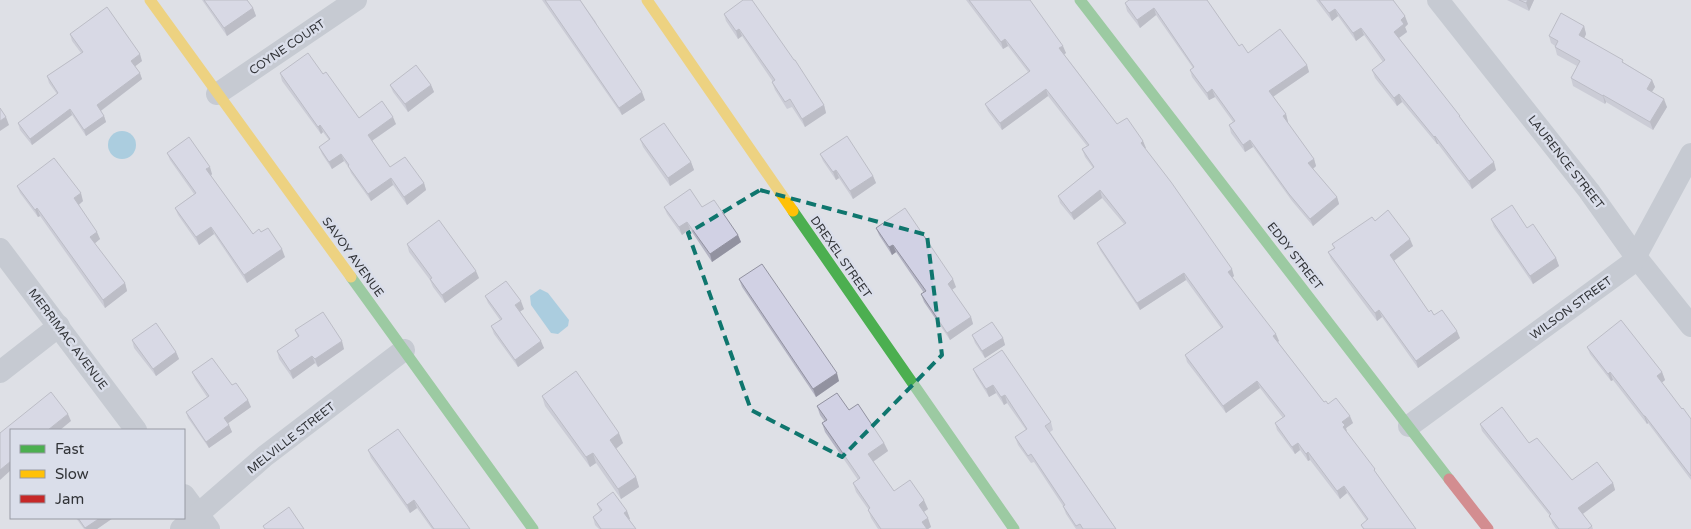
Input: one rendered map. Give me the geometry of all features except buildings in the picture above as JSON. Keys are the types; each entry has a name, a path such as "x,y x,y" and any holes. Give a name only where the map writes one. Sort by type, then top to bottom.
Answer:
{"street":[{"name":"SAVOY AVENUE","path":"150,0 533,529"},
{"name":"COYNE COURT","path":"217,94 356,0"},
{"name":"DREXEL STREET","path":"647,0 1014,529"},
{"name":"EDDY STREET","path":"1080,0 1488,529"},
{"name":"LAURENCE STREET","path":"1438,0 1589,191 1636,256 1691,326"},
{"name":"WILSON STREET","path":"1409,426 1632,263 1691,154"},
{"name":"MERRIMAC AVENUE","path":"0,249 135,429"},
{"path":"0,372 59,326"},
{"name":"MELVILLE STREET","path":"181,529 204,522 265,456 404,350"},
{"path":"185,496 204,522"}],"highlighted area":[{"path":"760,190 927,235 942,355 842,457 751,410 688,233"}],"water":[{"path":"122,131 132,135 136,145 132,155 122,159 112,155 108,145 112,135"},
{"path":"540,289 548,293 569,320 568,326 558,334 551,333 531,305 530,296"}],"traffic: fast":[{"path":"1080,0 1449,479"},
{"path":"793,211 1014,529"},
{"path":"351,277 533,529"}],"traffic: slow":[{"path":"150,0 351,277"},
{"path":"647,0 793,211"}],"traffic: jam":[{"path":"1449,479 1488,529"}]}
